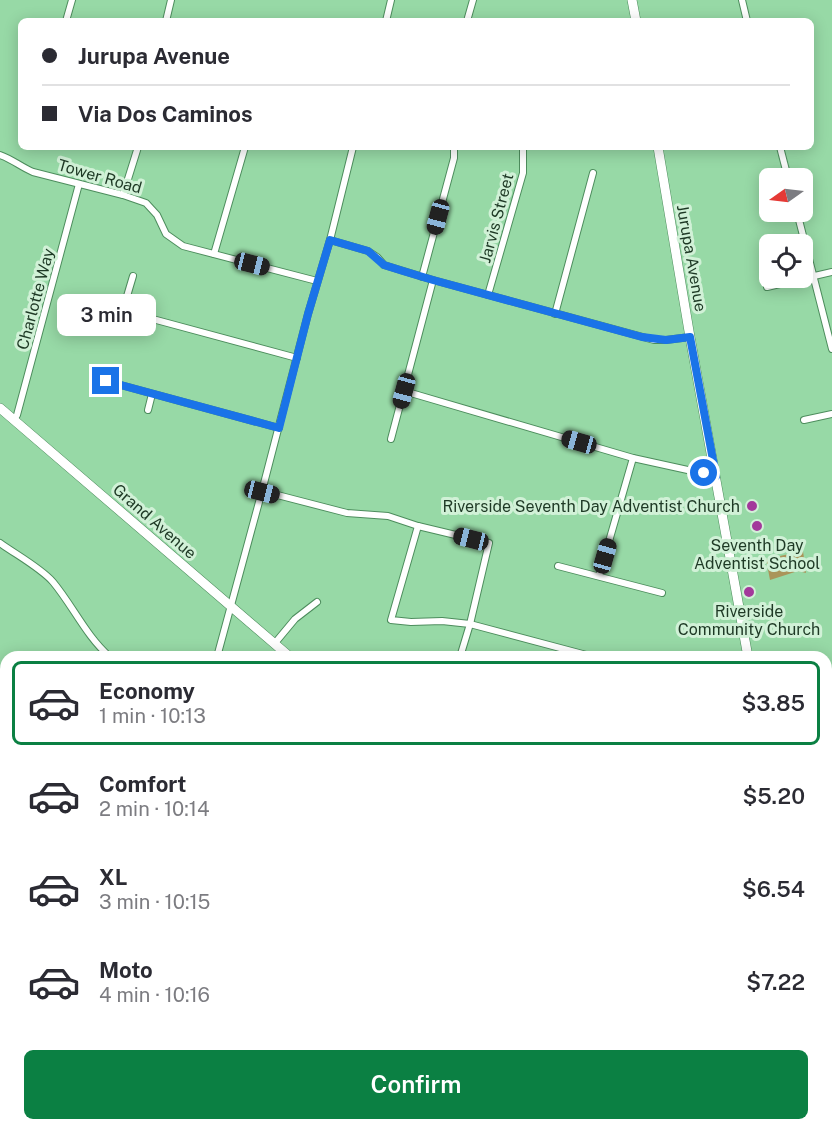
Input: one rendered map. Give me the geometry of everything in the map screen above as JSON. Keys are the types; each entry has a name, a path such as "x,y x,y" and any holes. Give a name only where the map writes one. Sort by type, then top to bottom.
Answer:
{"main road":[{"path":"632,0 635,18"},
{"name":"Jurupa Avenue","path":"659,150 747,651"},
{"name":"Grand Avenue","path":"0,408 283,651"}],"street":[{"path":"67,18 72,0"},
{"path":"167,18 171,0"},
{"path":"387,18 392,0"},
{"path":"468,18 473,0"},
{"path":"742,0 746,18"},
{"path":"123,195 137,150"},
{"path":"214,254 244,150"},
{"path":"219,651 352,150"},
{"path":"422,277 454,158 454,150"},
{"name":"Jarvis Street","path":"488,295 523,173 523,150"},
{"path":"781,150 785,168"},
{"name":"Tower Road","path":"0,155 12,159 33,172 146,203 157,215 166,234 183,246 317,281"},
{"path":"555,314 593,172"},
{"name":"Charlotte Way","path":"14,420 79,184"},
{"path":"330,240 368,251 384,265 555,314 654,340 690,337"},
{"path":"832,272 813,276 832,350"},
{"path":"119,323 133,276"},
{"path":"391,439 433,280"},
{"path":"123,311 297,358"},
{"path":"106,381 279,428"},
{"path":"404,391 633,458 716,476"},
{"path":"148,410 152,394"},
{"path":"804,420 832,414"},
{"path":"599,576 633,458"},
{"path":"262,492 347,513 388,516 418,526 489,543 462,651"},
{"path":"418,526 391,620 470,624 571,651"},
{"path":"0,543 51,580 103,651"},
{"path":"558,566 663,593"},
{"path":"274,644 295,619 317,602"}],"shaded area":[{"path":"803,551 806,573 798,571 770,580 766,559"}],"place":[{"name":"Riverside Seventh Day Adventist Church","path":"752,506"},
{"name":"Seventh Day Adventist School","path":"757,526"},
{"name":"Riverside Community Church","path":"749,592"}],"route":[{"path":"106,381 279,428 308,314 330,240 368,251 384,265 599,326 654,340 690,337 716,476 704,473"}]}
